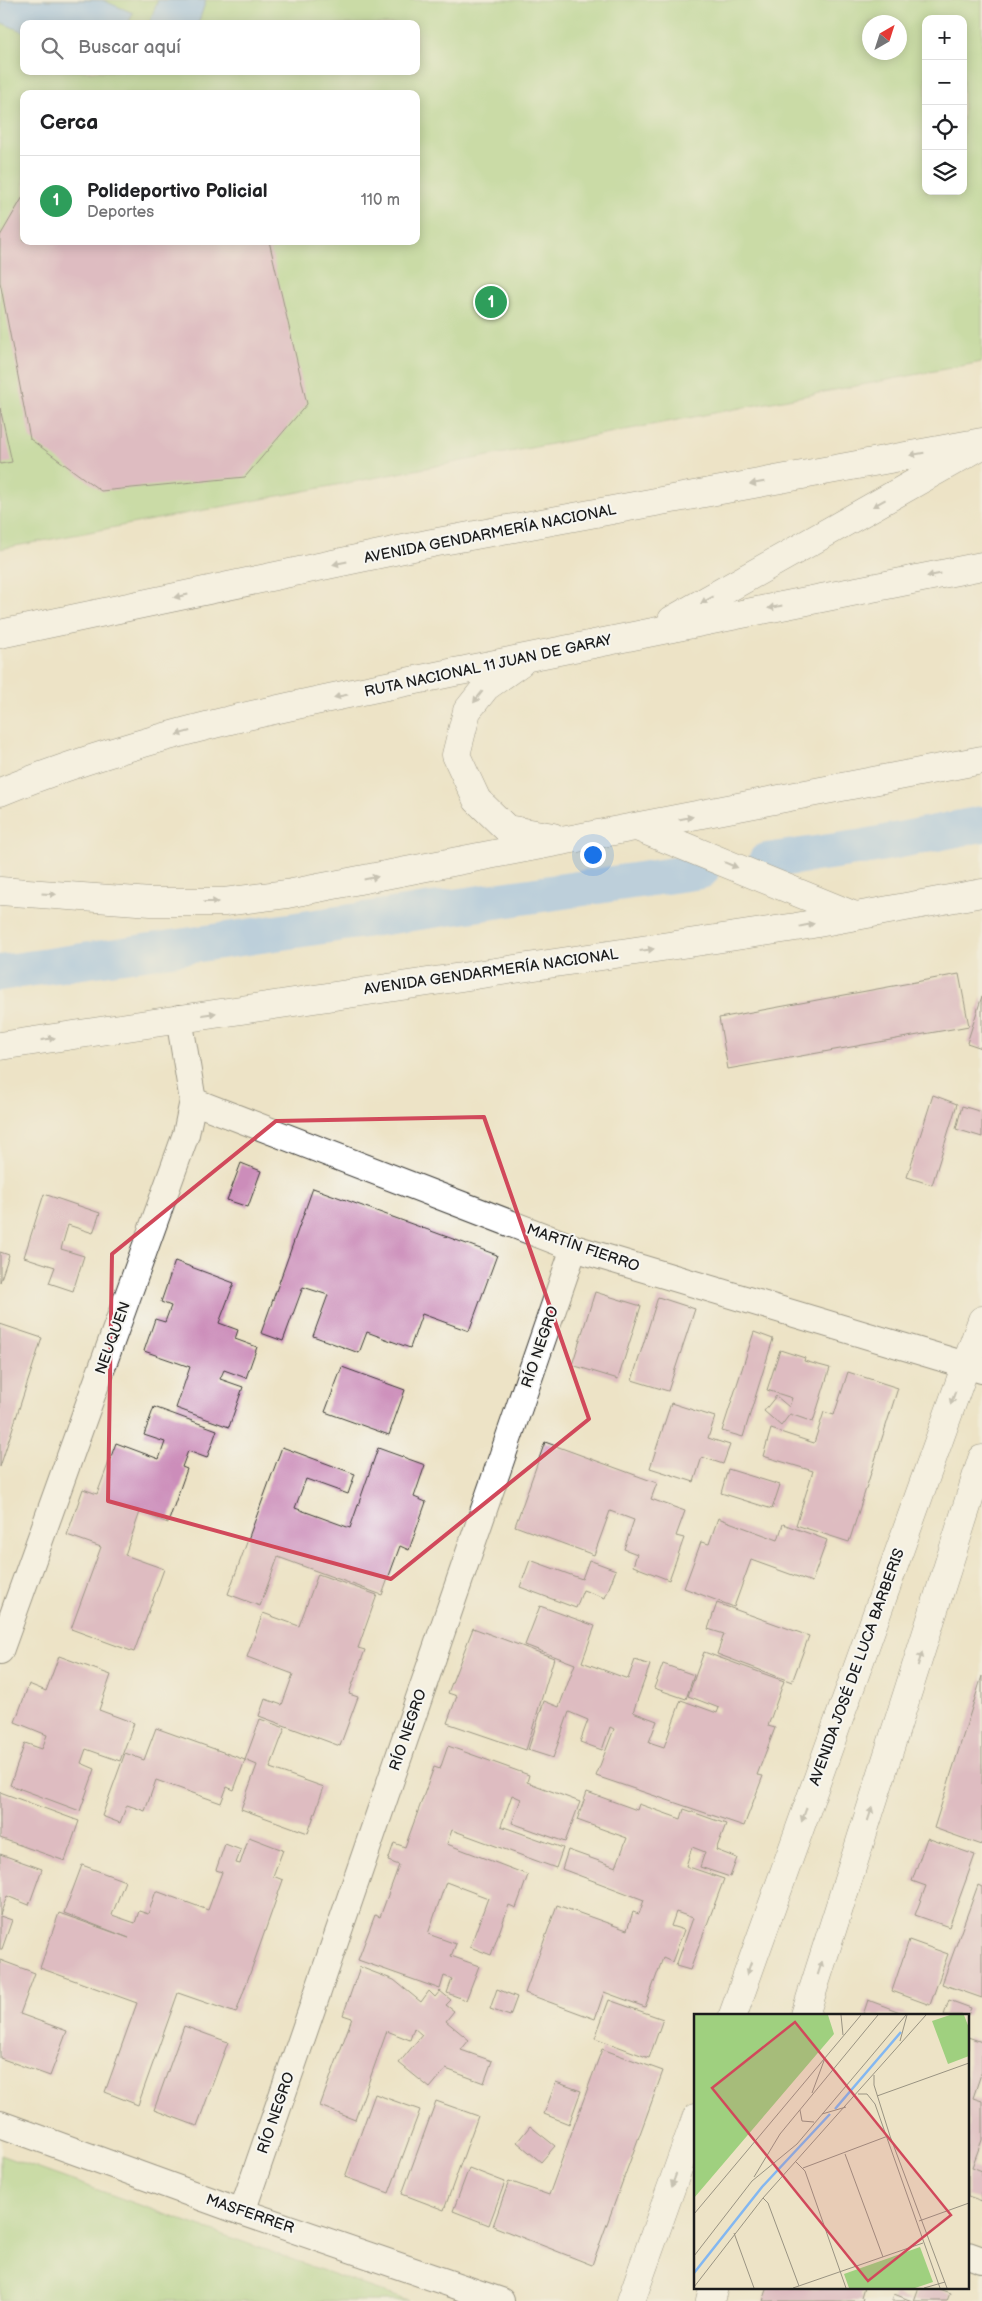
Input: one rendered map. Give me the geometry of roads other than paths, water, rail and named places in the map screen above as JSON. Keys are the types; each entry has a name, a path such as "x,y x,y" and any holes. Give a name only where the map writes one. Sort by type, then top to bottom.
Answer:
{"main road":[{"path":"650,632 982,443"},
{"name":"AVENIDA GENDARMERÍA NACIONAL","path":"0,634 432,543 982,443"},
{"name":"RUTA NACIONAL 11 JUAN DE GARAY","path":"0,792 60,767 221,723 650,632 982,566"},
{"path":"530,657 486,687 467,711 456,755 477,800 507,829 568,840"},
{"path":"0,891 151,902 224,902 286,894 982,760"},
{"path":"637,827 855,916"},
{"name":"AVENIDA GENDARMERÍA NACIONAL","path":"0,1046 777,930 982,894"},
{"name":"AVENIDA JOSÉ DE LUCA BARBERIS","path":"733,2014 973,1367 982,1320"},
{"path":"805,2014 936,1611 982,1459"},
{"path":"631,2301 690,2154 694,2130"},
{"path":"710,2301 714,2288"}],"street":[{"name":"NEUQUEN","path":"0,1651 186,1134 192,1102 179,1018"},
{"name":"MARTÍN FIERRO","path":"192,1102 574,1248 973,1367"},
{"name":"RÍO NEGRO","path":"242,2212 574,1248"},
{"name":"MASFERRER","path":"0,2124 242,2212 501,2301"},
{"path":"970,2255 982,2260"}],"water":[{"path":"1,0 102,0 133,13 130,20 20,20 20,30 0,22"},
{"path":"158,0 206,0 199,20 150,20"}],"waterway":[{"path":"766,861 864,847 982,824"},
{"path":"0,973 701,871"}],"place":[{"name":"Polideportivo Policial","path":"491,302"}]}
